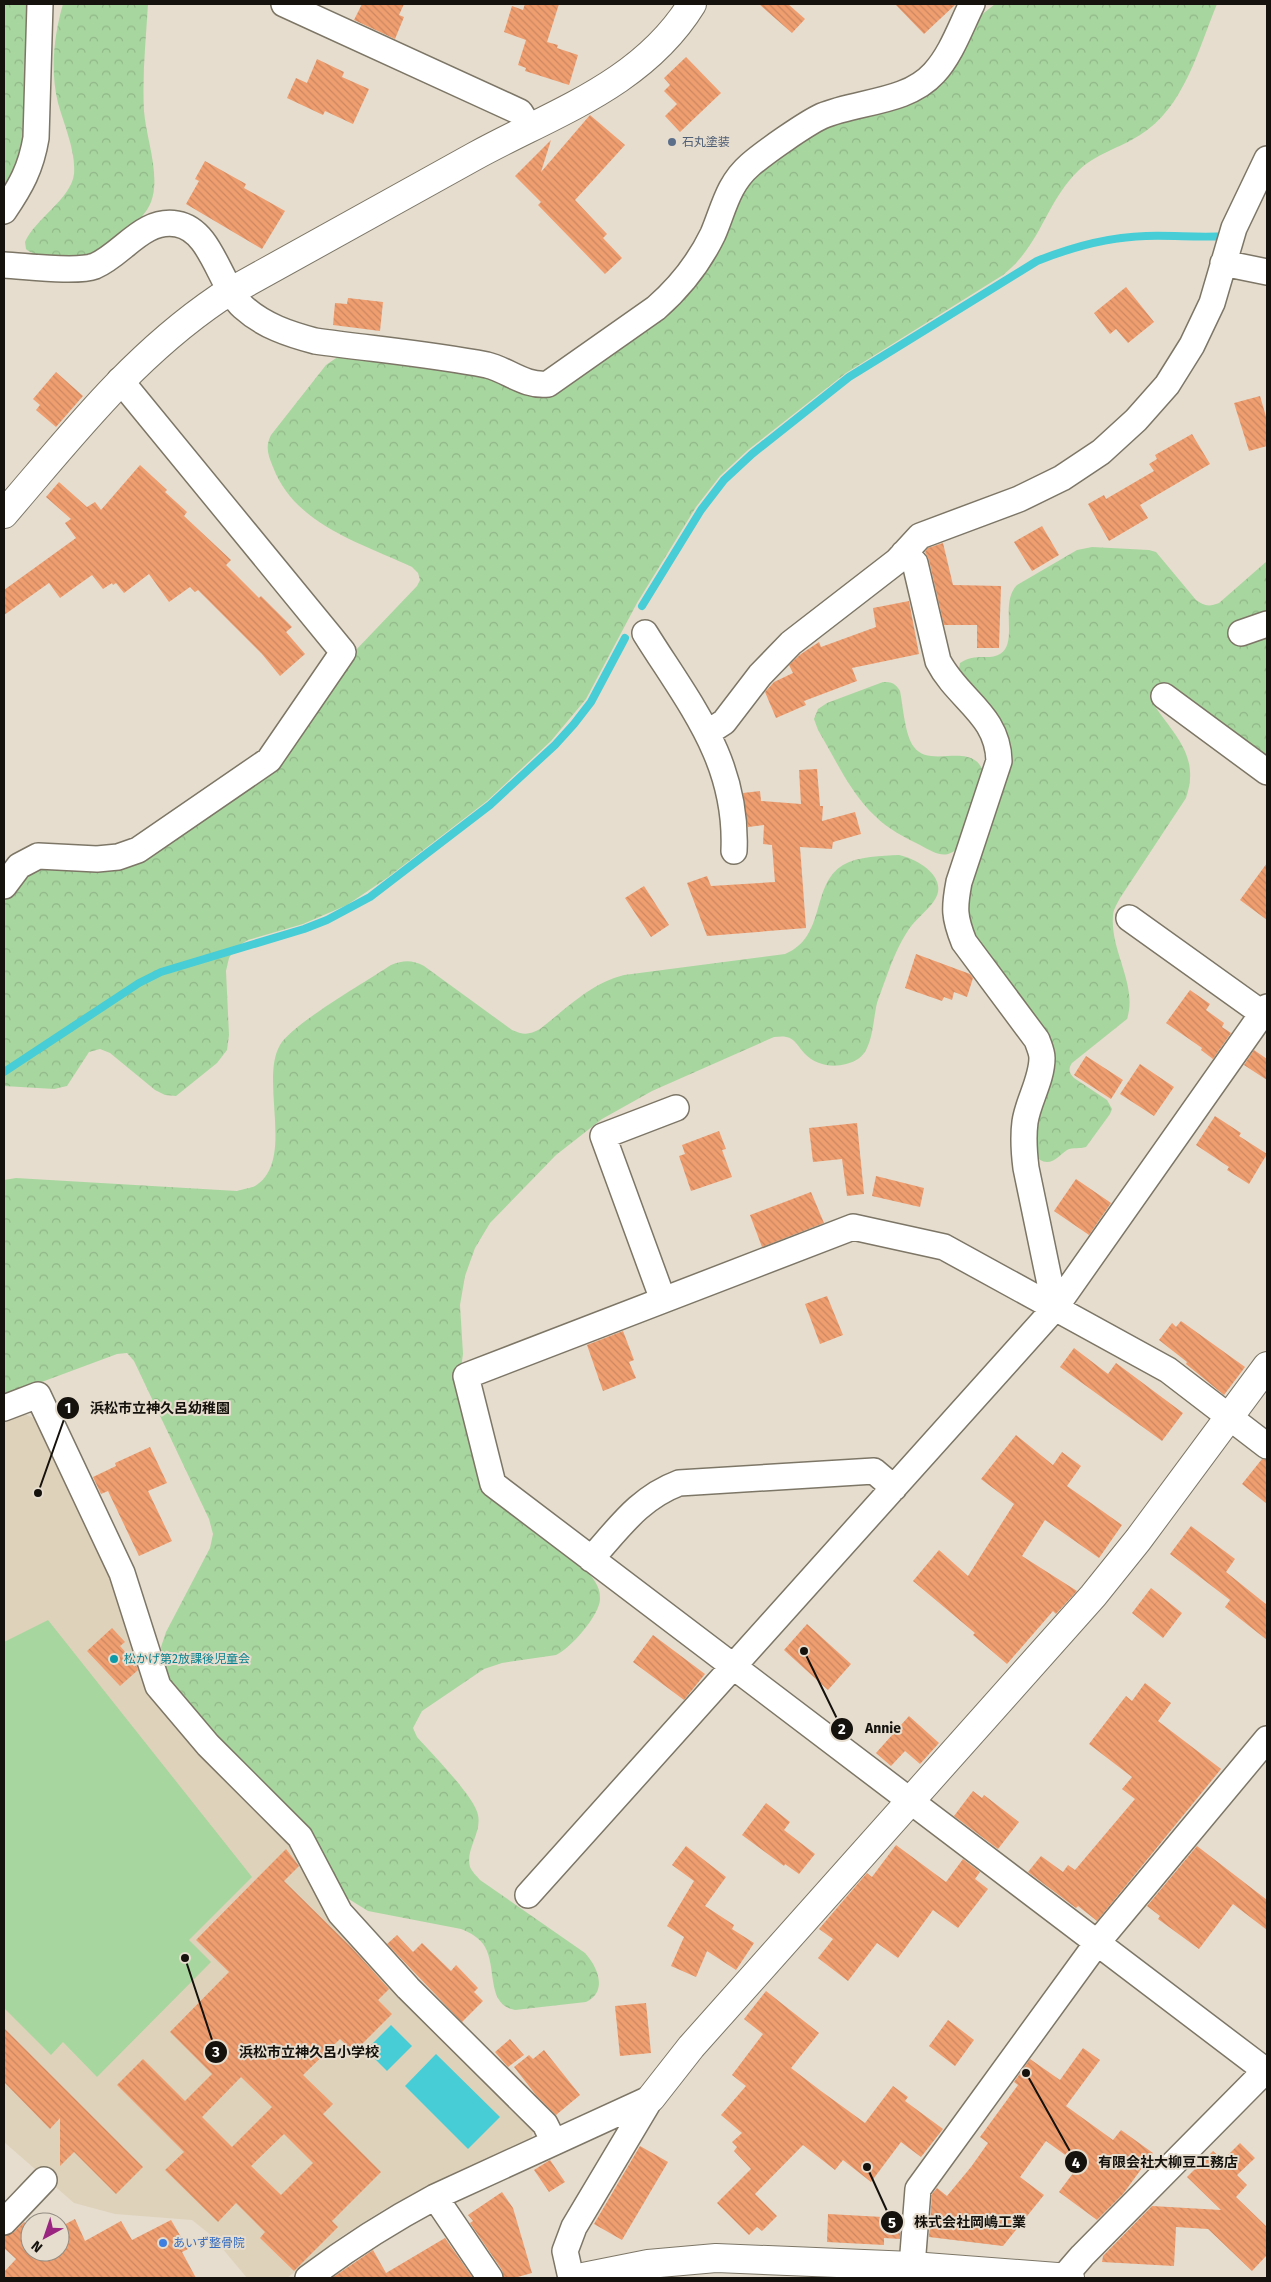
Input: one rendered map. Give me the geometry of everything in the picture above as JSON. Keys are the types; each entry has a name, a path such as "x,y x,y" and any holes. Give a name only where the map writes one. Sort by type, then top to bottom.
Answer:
{"street":[{"path":"4,211 24,181 32,160 36,138 40,4"},
{"path":"284,4 520,112 530,128"},
{"path":"4,514 120,380 167,336 192,316 230,292 603,90 628,73 671,32 692,4"},
{"path":"4,265 80,269 94,266 154,225 178,224 190,228 199,236 230,292 243,307 264,323 289,334 315,342 490,366 533,384 548,384 656,308 670,295 695,266 714,232 727,193 750,164 821,117 900,94 919,86 934,73 945,57 972,4"},
{"path":"707,733 724,722 760,675 791,644 904,553 920,536 1019,499 1062,478 1101,452 1136,420 1167,385 1192,345 1212,303 1229,245 1267,159"},
{"path":"1229,245 1267,272"},
{"path":"4,886 19,866 38,856 97,859 118,857 138,850 261,766 269,760 342,652 120,380"},
{"path":"904,553 915,564 938,661 950,681 989,724 999,745 999,761 954,902 957,923 964,942 1038,1040 1042,1059 1038,1078 1030,1099 1023,1145 1055,1308"},
{"path":"1241,633 1267,624"},
{"path":"645,633 707,733 728,781 733,804 734,851"},
{"path":"1164,696 1267,772"},
{"path":"528,1895 1055,1308 1265,1011 1129,918"},
{"path":"663,1300 603,1136 676,1108"},
{"path":"1064,2278 1082,2256 1266,2070 493,1484 466,1376 853,1227 944,1246 1168,1370 1267,1446"},
{"path":"571,2278 566,2252 574,2227 651,2098 691,2047 1092,1596 1138,1540 1267,1366"},
{"path":"4,1408 38,1396 122,1573 158,1686 208,1745 300,1837 340,1913 408,1988 545,2124 554,2142"},
{"path":"592,1559 645,1500 661,1490 679,1483 874,1470 894,1488"},
{"path":"912,2266 918,2189 1097,1943 1267,1739"},
{"path":"308,2278 346,2248 390,2221 436,2197 651,2098"},
{"path":"4,2222 44,2180"},
{"path":"436,2197 490,2278"},
{"path":"578,2278 648,2264 716,2258 804,2270 912,2266 1070,2278"}],"shaded area":[{"path":"22,1413 38,1420 112,1577 148,1691 291,1844 534,2128 531,2139 429,2185 383,2210 339,2238 287,2278 247,2278 212,2236 192,2220 115,2214 74,2203 4,2142 4,1420"}],"green space":[{"path":"4,4 27,4 23,136 20,156 4,188"},
{"path":"63,4 148,4 144,111 154,169 154,192 147,210 140,219 111,244 90,255 52,258 30,252 26,249 25,242 36,225 66,192 74,174 73,156 58,103 54,78 55,41"},
{"path":"995,4 1217,4 1188,77 1168,110 1155,124 1140,135 1092,160 1078,171 1058,196 1035,237 1016,263 1003,275 846,373 748,450 720,476 696,507 637,603 586,699 551,741 487,801 387,878 347,905 303,924 248,940 236,947 229,958 226,971 229,1035 227,1050 217,1063 176,1096 165,1095 155,1090 110,1053 100,1049 89,1052 67,1086 54,1089 4,1086 4,902 26,873 32,868 97,868 276,766 354,652 417,586 420,580 418,573 412,567 351,540 313,518 297,504 283,487 273,467 268,451 271,435 326,365 339,356 477,371 525,389 661,314 743,182 811,131 903,101 980,16"},
{"path":"1092,547 1156,552 1196,600 1207,605 1219,603 1267,561 1267,761 1152,697 1154,705 1184,748 1190,771 1190,784 1186,798 1120,898 1114,912 1113,929 1115,942 1129,993 1127,1019 1072,1063 1070,1067 1070,1073 1074,1078 1107,1100 1112,1109 1086,1147 1069,1149 1050,1162 1047,1162 1039,1159 1035,1151 1034,1139 1038,1112 1047,1080 972,937 964,902 1004,779 958,673 960,663 971,658 996,656 1005,649 1009,632 1009,602 1017,585 1077,550"},
{"path":"883,682 893,684 900,691 908,736 920,753 935,756 969,757 977,762 983,770 962,843 957,849 947,854 938,854 908,839 880,821 866,807 850,786 818,730 814,719 818,709 827,703"},
{"path":"899,855 923,865 930,871 938,885 938,893 931,905 909,929 896,953 877,1003 870,1042 863,1055 845,1064 830,1066 811,1059 792,1039 774,1037 652,1091 602,1119 556,1155 490,1223 475,1248 465,1276 460,1305 463,1354 458,1389 483,1491 584,1568 593,1578 600,1593 596,1613 569,1646 556,1655 502,1663 484,1669 422,1711 413,1728 417,1737 442,1764 475,1807 479,1822 469,1861 472,1871 480,1880 585,1953 597,1972 599,1986 597,1992 593,1998 586,2002 515,2010 506,2007 496,1993 489,1956 481,1941 475,1936 461,1929 368,1911 347,1898 169,1679 163,1665 161,1647 166,1632 210,1548 213,1534 209,1519 134,1361 127,1353 117,1354 4,1396 4,1180 16,1178 237,1191 253,1187 267,1174 273,1158 275,1120 273,1079 275,1060 280,1045 287,1036 314,1015 391,965 408,961 424,966 512,1030 519,1033 529,1033 540,1029 590,990 624,975 785,954 798,946 807,936 826,885 833,874 843,865 870,857"},
{"path":"48,1620 252,1877 189,1940 211,1962 97,2077 63,2042 51,2055 4,2008 4,1642"}],"water":[{"path":"391,2025 412,2046 387,2071 366,2050"},
{"path":"436,2054 500,2117 468,2149 405,2086"}],"building":[{"path":"362,4 404,4 399,15 404,17 395,39 354,20"},
{"path":"525,4 559,4 547,42 558,45 557,48 578,55 569,85 525,71 526,68 518,65 526,40 504,32 512,6 523,10"},
{"path":"759,4 788,4 805,19 792,33"},
{"path":"895,4 956,4 924,34"},
{"path":"686,57 721,93 680,132 665,116 677,104 664,91 670,85 664,78"},
{"path":"317,59 344,72 342,77 369,89 353,124 325,111 323,115 287,98 296,78 307,83"},
{"path":"590,115 625,145 575,200 607,234 603,238 622,258 605,274 538,205 541,202 515,176 551,140 541,172"},
{"path":"205,161 246,184 244,188 285,211 262,249 186,204 199,181 195,179"},
{"path":"1126,287 1154,322 1128,343 1116,329 1110,334 1094,313"},
{"path":"348,298 383,302 380,331 333,325 335,303 347,304"},
{"path":"56,372 83,396 56,427 36,410 40,405 33,399"},
{"path":"1260,396 1267,420 1267,446 1249,451 1234,403"},
{"path":"1192,434 1210,464 1140,505 1148,518 1109,541 1088,504 1104,495 1106,499 1154,471 1149,464 1157,459 1155,455"},
{"path":"140,465 187,512 184,516 231,560 226,565 292,627 286,632 305,654 280,676 262,654 198,590 195,592 190,587 169,602 149,574 124,593 116,583 113,585 112,583 103,589 92,575 60,598 49,583 4,615 4,590 76,538 65,523 71,519 46,497 59,482 87,507 95,502 101,510"},
{"path":"1042,526 1059,555 1032,571 1014,542"},
{"path":"943,543 953,585 1001,586 999,648 977,648 977,625 944,625 929,560 925,552 928,548"},
{"path":"909,601 919,654 852,668 857,681 804,701 806,705 776,718 765,692 774,682 793,673 789,665 801,654 819,642 821,647 876,627 873,608"},
{"path":"817,769 820,806 823,806 822,821 855,812 861,834 833,842 832,849 800,847 806,928 707,936 687,883 707,876 711,886 775,882 772,845 763,844 764,825 748,827 743,793 760,791 761,801 801,804 799,770"},
{"path":"1267,863 1267,920 1240,900"},
{"path":"644,886 669,925 651,937 625,898"},
{"path":"916,954 970,974 973,978 967,997 954,992 952,1000 944,997 942,1001 905,988"},
{"path":"1190,990 1210,1004 1206,1010 1224,1023 1222,1027 1231,1033 1213,1059 1201,1050 1202,1048 1166,1023"},
{"path":"1254,1050 1267,1059 1267,1080 1244,1065"},
{"path":"1086,1056 1123,1080 1111,1099 1074,1075"},
{"path":"1140,1064 1174,1087 1154,1116 1120,1094"},
{"path":"1215,1116 1241,1133 1239,1136 1267,1154 1249,1184 1227,1170 1229,1167 1196,1145"},
{"path":"857,1123 864,1194 847,1196 842,1159 813,1162 809,1128"},
{"path":"719,1131 726,1149 722,1150 732,1177 691,1191 679,1156 685,1154 682,1145"},
{"path":"876,1176 924,1188 920,1207 872,1196"},
{"path":"1076,1179 1111,1203 1089,1235 1054,1211"},
{"path":"811,1192 824,1223 762,1247 750,1215"},
{"path":"827,1296 843,1335 820,1344 805,1304"},
{"path":"1181,1321 1245,1367 1224,1395 1159,1340 1172,1323 1176,1327"},
{"path":"623,1331 634,1360 629,1362 636,1378 603,1391 587,1345"},
{"path":"1074,1348 1108,1374 1116,1363 1183,1413 1162,1441 1060,1367"},
{"path":"1016,1435 1053,1465 1062,1452 1081,1466 1067,1486 1122,1525 1099,1558 1045,1520 1022,1556 1077,1591 1056,1614 1053,1611 1007,1664 973,1635 975,1633 913,1581 939,1550 968,1576 1014,1504 981,1479"},
{"path":"150,1447 167,1483 148,1491 172,1541 139,1556 108,1491 101,1494 93,1477 116,1466 115,1463"},
{"path":"1262,1459 1267,1460 1267,1504 1242,1484"},
{"path":"1191,1526 1235,1559 1226,1572 1267,1605 1267,1640 1225,1607 1230,1600 1170,1554"},
{"path":"1151,1588 1182,1613 1163,1638 1132,1613"},
{"path":"807,1624 851,1664 828,1690 784,1650"},
{"name":"松かげ第2放課後児童会","path":"112,1628 125,1642 120,1646 135,1663 138,1670 120,1686 87,1651"},
{"path":"653,1635 705,1674 684,1700 633,1662"},
{"path":"1145,1683 1171,1703 1158,1721 1221,1769 1097,1921 1078,1906 1076,1908 1028,1872 1041,1856 1063,1872 1068,1865 1075,1870 1135,1799 1122,1789 1132,1777 1089,1744 1126,1696 1132,1701"},
{"path":"909,1716 939,1743 920,1764 905,1751 891,1766 876,1753"},
{"path":"973,1791 982,1798 984,1795 1019,1822 998,1849 954,1816"},
{"path":"766,1803 790,1822 784,1830 815,1854 799,1874 785,1864 784,1866 742,1835"},
{"path":"896,1845 946,1882 963,1859 980,1872 975,1879 988,1889 958,1928 933,1910 898,1958 877,1943 848,1981 818,1958 833,1939 819,1929 867,1873 872,1877"},
{"path":"686,1846 726,1877 705,1906 734,1925 732,1929 754,1943 736,1970 707,1951 696,1977 671,1966 684,1937 667,1926 694,1881 672,1865"},
{"path":"1197,1846 1267,1900 1267,1930 1233,1904 1199,1949 1158,1919 1160,1916 1147,1906"},
{"path":"286,1849 299,1866 284,1881 352,1948 389,1989 378,2000 392,2014 354,2052 340,2039 303,2075 333,2104 323,2114 381,2172 332,2221 338,2227 294,2271 260,2238 265,2232 236,2203 218,2222 165,2170 184,2152 117,2085 143,2059 185,2101 212,2074 170,2032 229,1972 196,1940","holes":["241,2077 272,2107 232,2147 202,2117","284,2134 313,2163 281,2195 251,2166"]},
{"path":"397,1935 413,1952 422,1943 451,1971 456,1965 478,1988 474,1992 483,2001 462,2022 387,1944"},
{"path":"766,1991 819,2033 791,2068 865,2123 893,2086 908,2097 905,2101 943,2129 921,2157 901,2142 871,2182 843,2160 835,2170 803,2145 755,2194 777,2216 762,2231 757,2227 749,2235 717,2203 751,2169 734,2151 737,2147 732,2142 742,2133 721,2115 746,2086 732,2075 763,2034 744,2019"},
{"path":"646,2003 651,2053 620,2056 615,2006"},
{"path":"948,2020 974,2040 955,2066 929,2046"},
{"path":"4,2028 143,2167 116,2194 74,2152 60,2166 60,2118 50,2129 4,2082"},
{"path":"510,2039 524,2055 508,2067 495,2052"},
{"path":"1083,2048 1100,2060 1066,2106 1113,2140 1121,2130 1153,2153 1123,2194 1097,2220 1059,2192 1079,2165 1046,2141 1020,2177 1044,2195 1003,2246 929,2237 932,2194 937,2188 947,2196 971,2167 988,2143 980,2137 1018,2085 1014,2082 1030,2059 1060,2080"},
{"path":"544,2050 580,2095 556,2115 536,2095 514,2067 529,2055 533,2059"},
{"path":"1240,2143 1255,2158 1237,2175 1247,2185 1236,2197 1267,2227 1267,2255 1252,2271 1208,2229 1176,2227 1174,2266 1102,2262 1103,2256 1152,2206 1221,2210 1187,2177 1213,2151 1223,2160"},
{"path":"640,2146 668,2162 622,2240 594,2224"},
{"path":"550,2160 565,2182 549,2192 534,2170"},
{"path":"502,2192 513,2208 532,2273 514,2278 504,2278 502,2270 470,2223 473,2221 468,2215"},
{"path":"828,2214 901,2218 900,2239 884,2238 884,2245 827,2242"},
{"path":"75,2219 85,2241 121,2221 132,2240 171,2220 188,2249 182,2252 196,2278 4,2278 4,2272 16,2259 4,2248 4,2236 14,2232 20,2226 20,2262 70,2262 70,2222"},
{"path":"445,2238 473,2278 332,2278 373,2250 386,2273"}],"waterway":[{"path":"642,606 701,510 724,480 752,454 849,377 1037,261 1050,256 1077,247 1118,238 1227,236"},
{"path":"4,1072 139,983 161,972 304,929 327,920 370,897 490,805 555,745 591,702 625,638"}],"place":[{"name":"石丸塗装","path":"672,142"},
{"name":"浜松市立神久呂幼稚園","path":"38,1493"},
{"name":"Annie","path":"804,1651"},
{"name":"松かげ第2放課後児童会","path":"114,1659"},
{"name":"浜松市立神久呂小学校","path":"185,1958"},
{"name":"有限会社大柳豆工務店","path":"1026,2073"},
{"name":"株式会社岡嶋工業","path":"867,2167"},
{"name":"あいず整骨院","path":"163,2243"}]}
